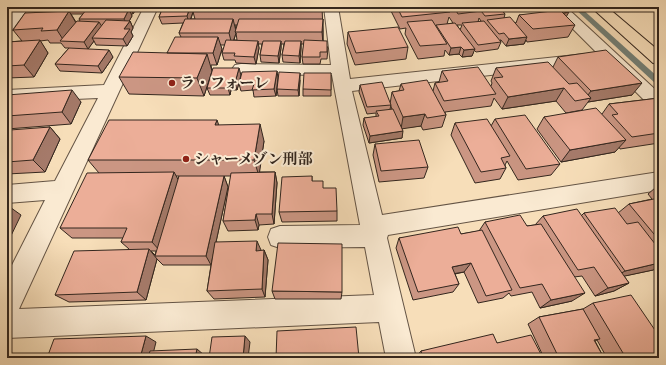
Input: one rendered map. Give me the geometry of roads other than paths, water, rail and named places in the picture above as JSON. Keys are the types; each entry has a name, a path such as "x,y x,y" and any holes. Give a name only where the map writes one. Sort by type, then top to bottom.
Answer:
{"main road":[{"path":"598,7 659,59"}],"street":[{"path":"7,27 22,7"},
{"path":"7,304 111,91 150,7"},
{"path":"331,7 341,78 401,358"},
{"path":"558,7 659,104"},
{"path":"241,69 341,78 609,56"},
{"path":"7,96 111,91"},
{"path":"280,237 375,231 659,181"},
{"path":"7,194 62,190"},
{"path":"7,324 391,308"}],"waterway":[{"path":"576,7 659,82"}],"place":[{"name":"ラ・フォーレ","path":"172,83"},
{"name":"シャーメゾン刑部","path":"186,159"}]}
